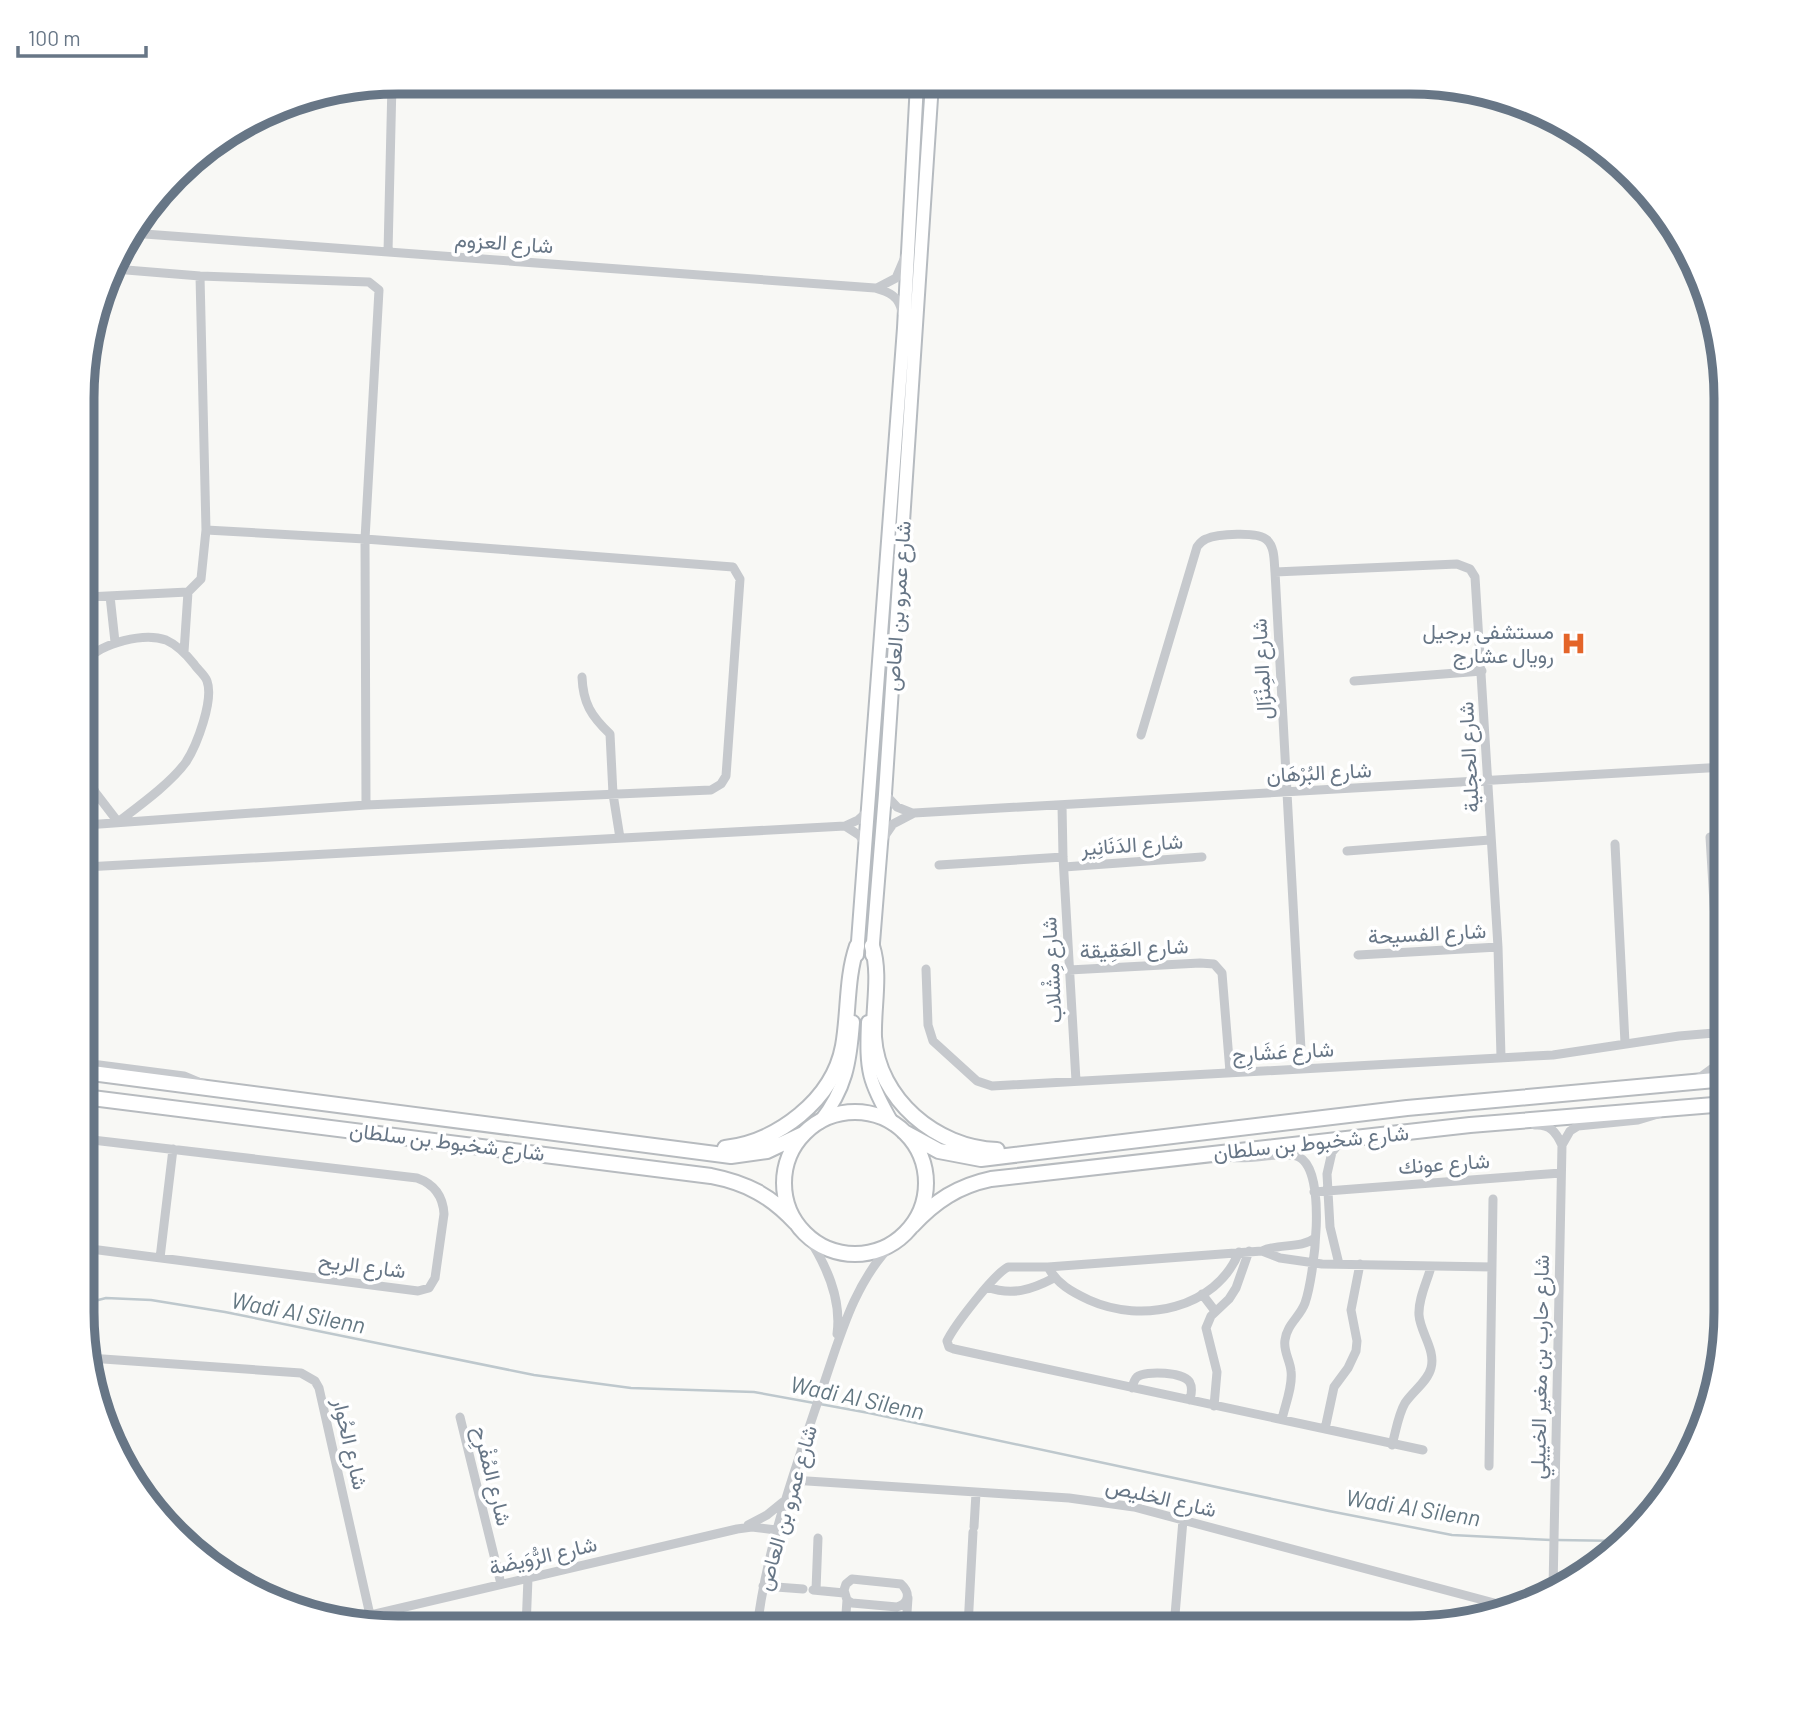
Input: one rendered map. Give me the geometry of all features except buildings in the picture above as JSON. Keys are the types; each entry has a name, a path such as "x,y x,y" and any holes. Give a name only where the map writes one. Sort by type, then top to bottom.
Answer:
{"main road":[{"name":"شارع عمرو بن العاص","path":"899,1128 876,1094 867,1066 866,844 904,328 916,94"},
{"name":"شارع عمرو بن العاص","path":"820,1122 842,1089 849,1065 881,843 931,94"},
{"path":"610,1139 624,1137 725,1148 758,1140 787,1125 820,1095 835,1070 845,1038 850,975 865,946"},
{"path":"865,946 876,964 874,1027 878,1061 901,1101 936,1134 967,1146 996,1150 1107,1139 1137,1140"},
{"name":"شارع شخبوط بن سلطان","path":"94,1073 731,1156 766,1151 803,1133"},
{"name":"شارع شخبوط بن سلطان","path":"899,1128 939,1152 981,1159 1407,1108 1714,1080"},
{"name":"شارع شخبوط بن سلطان","path":"94,1098 710,1176 739,1182 774,1200 801,1229"},
{"name":"شارع شخبوط بن سلطان","path":"912,1226 944,1197 974,1183 1470,1125 1714,1105"},
{"path":"846,1112 879,1116 899,1128 917,1148 924,1167 926,1188 921,1208 912,1226 893,1242 867,1252 839,1252 821,1245 801,1229 788,1206 784,1187 789,1158 803,1133 830,1116 846,1112"}],"street":[{"path":"388,252 392,94"},
{"name":"شارع العزوم","path":"143,234 875,288"},
{"path":"875,288 896,278 908,250"},
{"path":"123,270 200,276 369,282 379,290 365,539 366,805"},
{"path":"184,652 188,592 201,579 206,530 200,276"},
{"path":"875,288 889,293 900,302 904,328"},
{"path":"94,824 366,805 711,790 721,784 726,776 740,579 733,567 365,539 206,530"},
{"name":"شارع المِنْزَال","path":"1140,735 1195,551 1206,539 1260,535 1271,546 1275,572 1302,1068"},
{"name":"شارع الحجلية","path":"1275,572 1457,564 1466,566 1473,572 1477,581 1498,947 1501,1057"},
{"path":"94,597 188,592"},
{"path":"110,596 115,642"},
{"path":"94,651 115,642 164,639 184,652 207,681 207,707 202,728 186,762 148,800 118,822"},
{"path":"1354,681 1482,671"},
{"path":"582,677 582,690 592,716 610,734 613,794 620,838"},
{"name":"شارع البُرْهَان","path":"914,813 1714,768"},
{"path":"94,790 118,822"},
{"path":"885,794 897,807 914,813"},
{"name":"شارع مِشْلاب","path":"1062,805 1076,1081"},
{"path":"94,867 845,826 868,811"},
{"path":"881,843 893,824 914,813"},
{"path":"845,826 866,844"},
{"path":"1710,837 1714,893"},
{"path":"1347,851 1490,840"},
{"path":"1615,844 1625,1044"},
{"name":"شارع الدَنَانِير","path":"1063,862 1202,857"},
{"path":"939,865 1063,862"},
{"name":"شارع الفسيحة","path":"1358,955 1498,947"},
{"name":"شارع العَقِيقة","path":"1069,970 1200,962 1214,964 1222,973 1230,1072"},
{"name":"شارع عَشَارِج","path":"926,969 930,1036 936,1045 977,1081 992,1087 1553,1055 1714,1033"},
{"path":"94,1064 184,1076 207,1087"},
{"path":"1695,1081 1714,1067"},
{"path":"1562,1145 1570,1131 1578,1126 1638,1120 1674,1108"},
{"path":"1470,1125 1545,1125 1554,1130 1562,1145"},
{"name":"شارع الريح","path":"94,1140 417,1178 437,1191 444,1214 435,1278 429,1288 424,1290 94,1249"},
{"path":"1339,1264 1331,1233 1327,1174 1329,1159 1342,1140"},
{"name":"شارع حارب بن مغير الخييلي","path":"1553,1579 1562,1145"},
{"path":"160,1258 173,1150"},
{"path":"1218,1153 1244,1159 1286,1155 1299,1157 1309,1167 1314,1192 1316,1236 1304,1306 1293,1319 1285,1340 1291,1377 1282,1419"},
{"name":"شارع عونك","path":"1314,1192 1561,1173"},
{"path":"1489,1466 1493,1199"},
{"name":"شارع عمرو بن العاص","path":"801,1229 827,1269 833,1288 838,1328 835,1350"},
{"path":"1331,1233 1316,1236 1307,1244 1280,1245 1262,1251 1005,1268 948,1338 947,1344 951,1348 1423,1450"},
{"name":"شارع عمرو بن العاص","path":"759,1616 776,1530 835,1350 862,1283 893,1242"},
{"path":"1262,1251 1280,1258 1339,1264 1492,1267"},
{"path":"1048,1267 1054,1278 1081,1297 1111,1308 1142,1312 1174,1307 1202,1294 1227,1273 1244,1252"},
{"path":"1214,1406 1217,1372 1206,1328 1215,1311 1237,1288 1244,1252"},
{"path":"1325,1429 1334,1387 1356,1351 1357,1341 1350,1310 1360,1264"},
{"path":"1392,1445 1402,1409 1428,1376 1432,1366 1432,1355 1419,1315 1421,1298 1432,1267"},
{"path":"987,1287 1010,1292 1023,1291 1054,1278"},
{"path":"1202,1294 1215,1311"},
{"name":"شارع الحُوار","path":"98,1359 301,1373 315,1381 319,1388 370,1614"},
{"path":"1132,1388 1135,1379 1144,1374 1177,1375 1189,1381 1191,1401"},
{"name":"شارع المُفْرِح","path":"460,1417 501,1584"},
{"name":"شارع الخليص","path":"792,1480 1080,1499 1134,1507 1494,1603"},
{"path":"969,1616 975,1493"},
{"name":"شارع الرُّوَيضَة","path":"737,1529 767,1515 785,1499"},
{"path":"1175,1616 1183,1520"},
{"name":"شارع الرُّوَيضَة","path":"373,1614 737,1529 752,1527 776,1530"},
{"path":"810,1590 818,1538"},
{"path":"526,1616 528,1578"},
{"path":"845,1616 846,1584 856,1579 897,1582 906,1589 908,1595 907,1616"},
{"path":"763,1586 810,1590 845,1597 852,1603 897,1607 906,1602 908,1595"}],"waterway":[{"name":"Wadi Al Silenn","path":"94,1301 106,1298 151,1300 225,1312 534,1375 631,1388 754,1392 869,1413 1452,1535 1551,1540"},
{"name":"Wadi Al Silenn","path":"1557,1540 1609,1541"}],"place":[{"name":"مستشفى برجيل رويال عشارج","path":"1574,644"}]}
